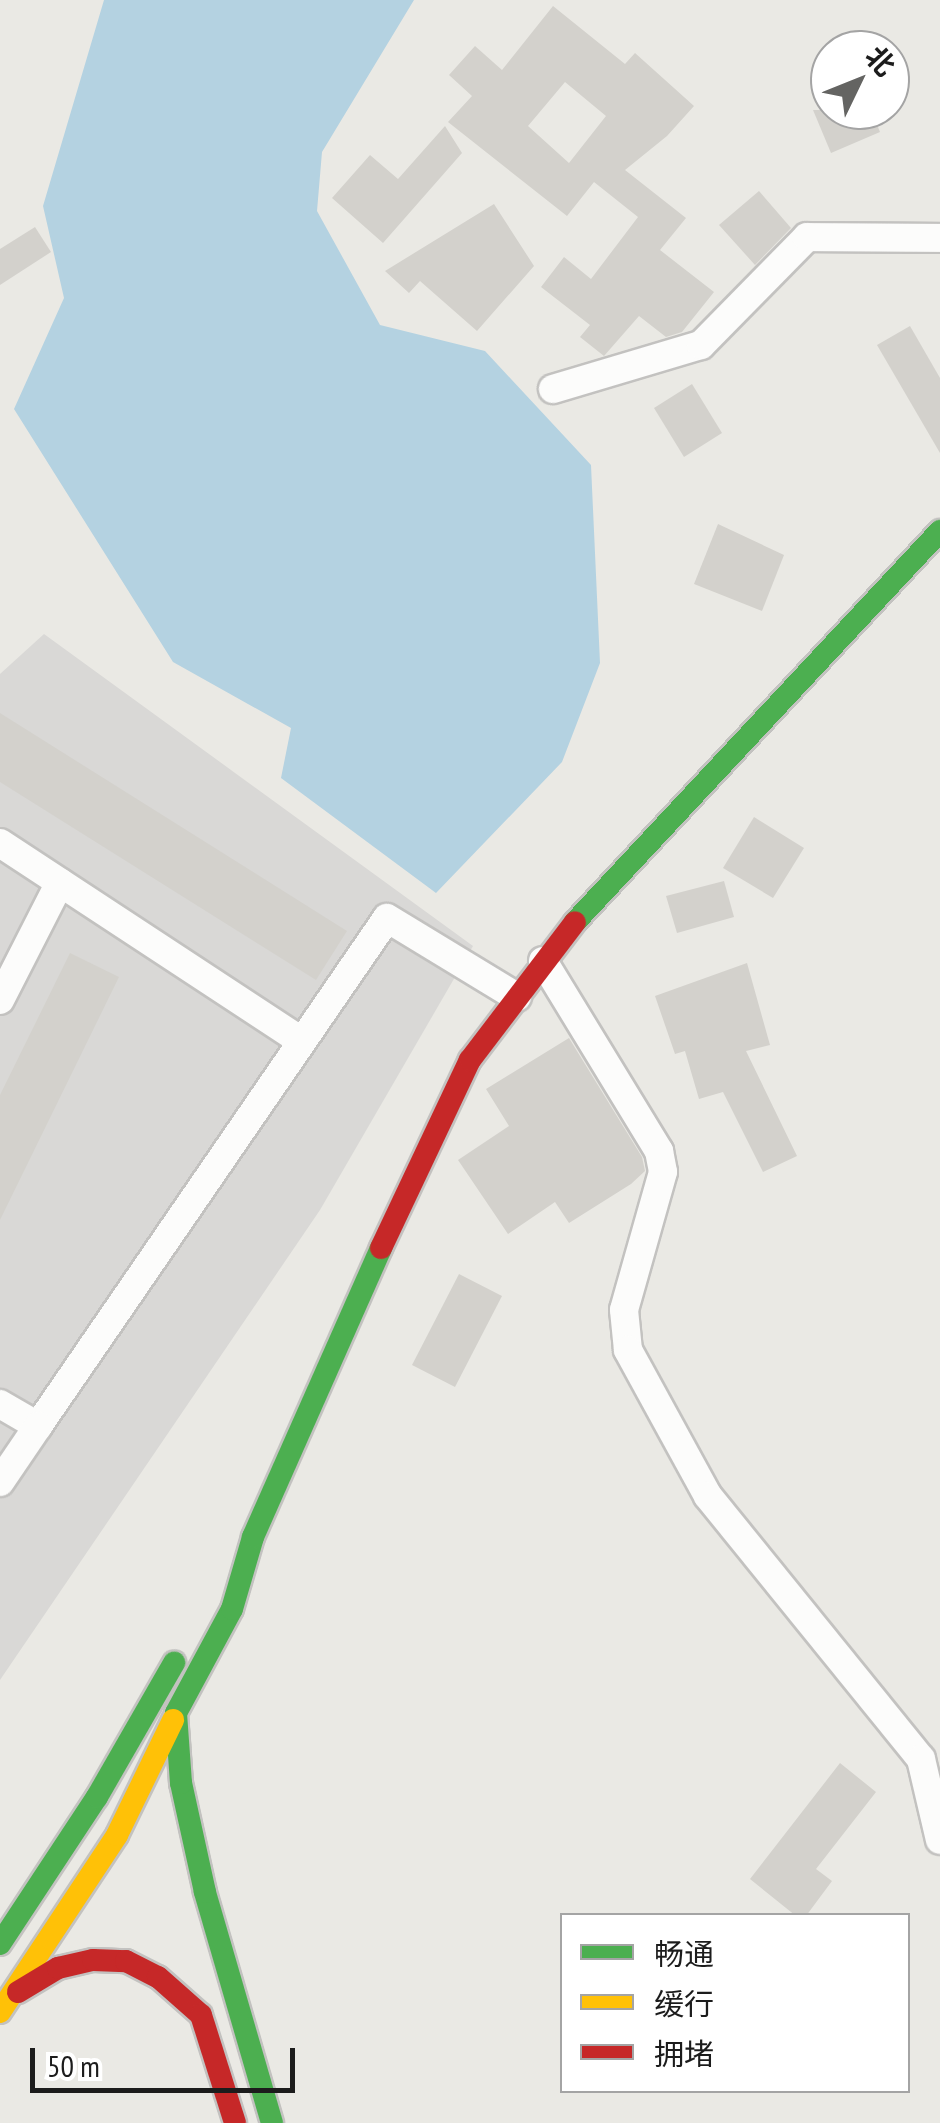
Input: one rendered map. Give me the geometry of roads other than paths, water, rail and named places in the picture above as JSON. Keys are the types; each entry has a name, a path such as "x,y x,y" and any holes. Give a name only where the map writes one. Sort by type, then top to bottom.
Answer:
{"main road":[{"path":"0,1944 98,1797 252,1537 420,1159 470,1060 543,961 668,818 940,531"},
{"path":"5,2004 117,1835 232,1609 252,1537"},
{"path":"176,1713 181,1783 205,1892 272,2123"},
{"path":"5,2004 58,1968 93,1960 126,1961 158,1977 201,2015 235,2123"}],"street":[{"path":"553,389 701,345 807,237 940,238"},
{"path":"0,843 302,1041"},
{"path":"0,1000 60,882"},
{"path":"0,1482 387,918 516,997"},
{"path":"543,961 659,1151 663,1172 624,1310 628,1350 708,1496 921,1759 940,1840"},
{"path":"0,1404 38,1426"}],"water":[{"path":"104,0 414,0 322,152 317,211 380,325 485,351 591,465 600,663 562,762 436,893 281,778 291,728 173,662 14,409 64,298 43,206"}]}
